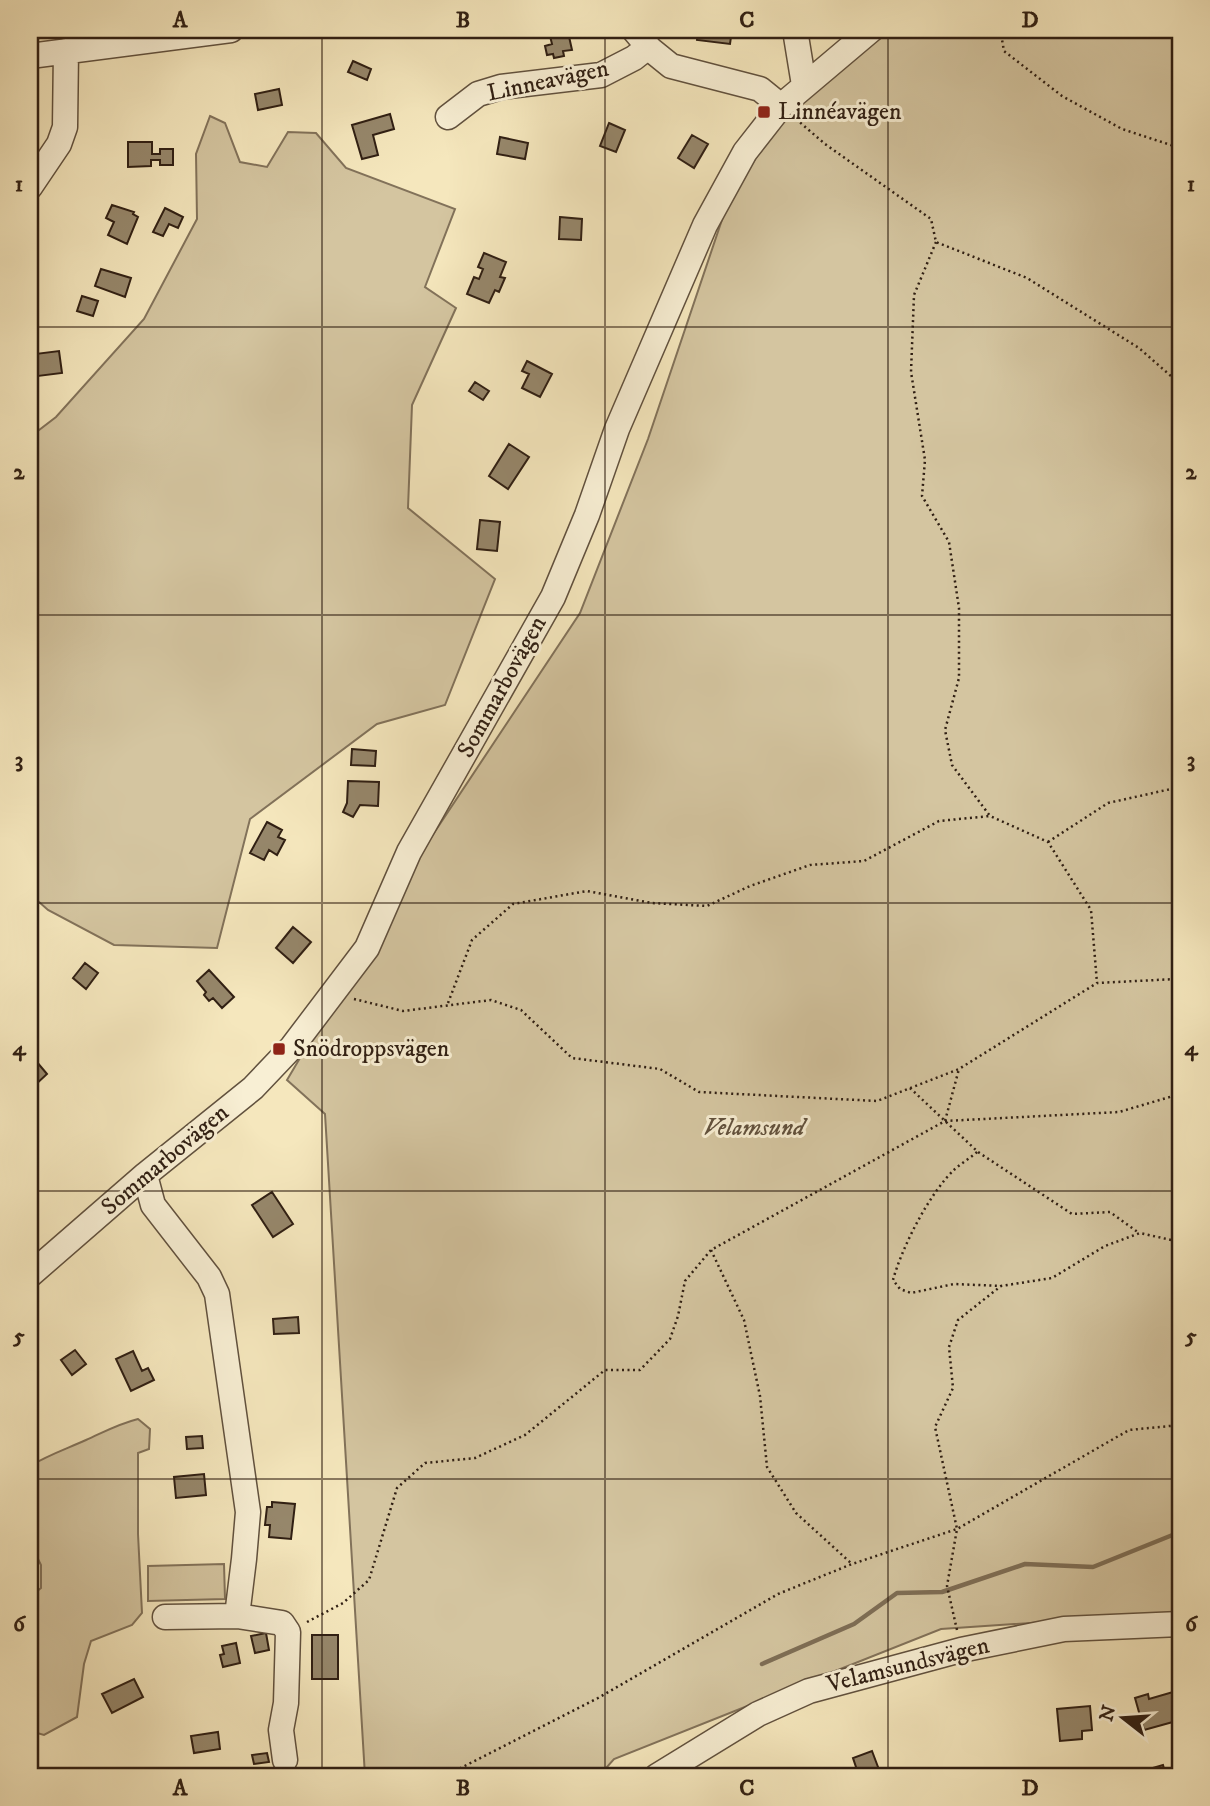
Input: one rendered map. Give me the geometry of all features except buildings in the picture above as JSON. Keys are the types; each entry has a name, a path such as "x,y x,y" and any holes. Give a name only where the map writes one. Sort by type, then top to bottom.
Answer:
{"street":[{"path":"30,56 231,30"},
{"path":"795,30 804,85"},
{"name":"Sommarbovägen","path":"30,1275 145,1175 253,1088 292,1047 367,948 409,852 553,597 587,515 622,416 705,225 746,152 781,106 871,30"},
{"name":"Linneavägen","path":"448,117 478,94 501,87 601,75 634,58 641,38 671,66 760,89 781,106"},
{"path":"30,187 59,144 65,127 66,51"},
{"path":"145,1175 153,1205 209,1277 217,1294 247,1512 237,1616"},
{"path":"165,1617 237,1616 282,1623 288,1632 286,1703 282,1730 285,1760"},
{"name":"Velamsundsvägen","path":"657,1776 758,1714 809,1691 961,1650 1064,1629 1180,1624"}],"path":[{"path":"1003,30 1001,34 1004,51 1062,96 1122,129 1180,148"},
{"path":"781,106 825,144 931,219 936,242 914,295 911,372 925,460 922,496 949,542 959,608 958,678 946,730 950,753 953,765 990,816"},
{"path":"936,242 1027,278 1139,348 1180,384"},
{"path":"1048,842 1108,803 1180,786"},
{"path":"447,1005 472,940 513,904 586,891 652,903 707,906 750,886 810,865 864,861 939,821 990,816 1048,842 1091,910 1097,983"},
{"path":"332,994 403,1011 491,1000 521,1010 572,1058 660,1069 699,1092 877,1101 959,1069 1097,983 1179,978"},
{"path":"945,1121 959,1069"},
{"path":"910,1088 978,1152 1072,1214 1110,1212 1140,1233 1180,1242"},
{"path":"288,1632 343,1603 369,1580 397,1488 425,1463 475,1458 525,1435 605,1370 639,1370 670,1339 685,1281 711,1250 945,1121 1119,1112 1180,1094"},
{"path":"978,1152 953,1170 925,1209 897,1266 893,1280 900,1289 911,1293 954,1284 1001,1286 1052,1278 1105,1246 1140,1233"},
{"path":"711,1250 744,1320 760,1396 767,1467 796,1513 852,1564"},
{"path":"961,1650 947,1586 957,1529 935,1427 953,1388 949,1347 958,1320 1001,1286"},
{"path":"445,1776 598,1698 778,1594 852,1564 957,1529 1129,1430 1180,1425"}],"green space":[{"name":"Velamsund","path":"887,30 1180,30 1180,1613 941,1629 614,1759 599,1776 365,1776 325,1114 287,1080 426,845 580,613 648,439 728,202 780,120"},
{"path":"210,116 225,123 240,162 267,167 288,132 316,133 346,168 455,209 425,287 456,308 412,405 408,508 495,579 445,705 377,724 250,819 217,948 114,945 48,910 30,894 30,437 56,417 144,319 197,219 196,154"},
{"path":"138,1419 150,1429 149,1449 138,1453 142,1613 132,1625 91,1641 84,1664 77,1717 44,1735 30,1731 30,1597 41,1588 41,1565 30,1543 30,1466 111,1428"},
{"path":"224,1564 225,1599 148,1601 148,1566"}],"waterway":[{"path":"762,1664 854,1624 897,1593 942,1592 1025,1564 1093,1567 1180,1532"}],"place":[{"name":"Linnéavägen","path":"764,112"},
{"name":"Snödroppsvägen","path":"279,1049"}]}
